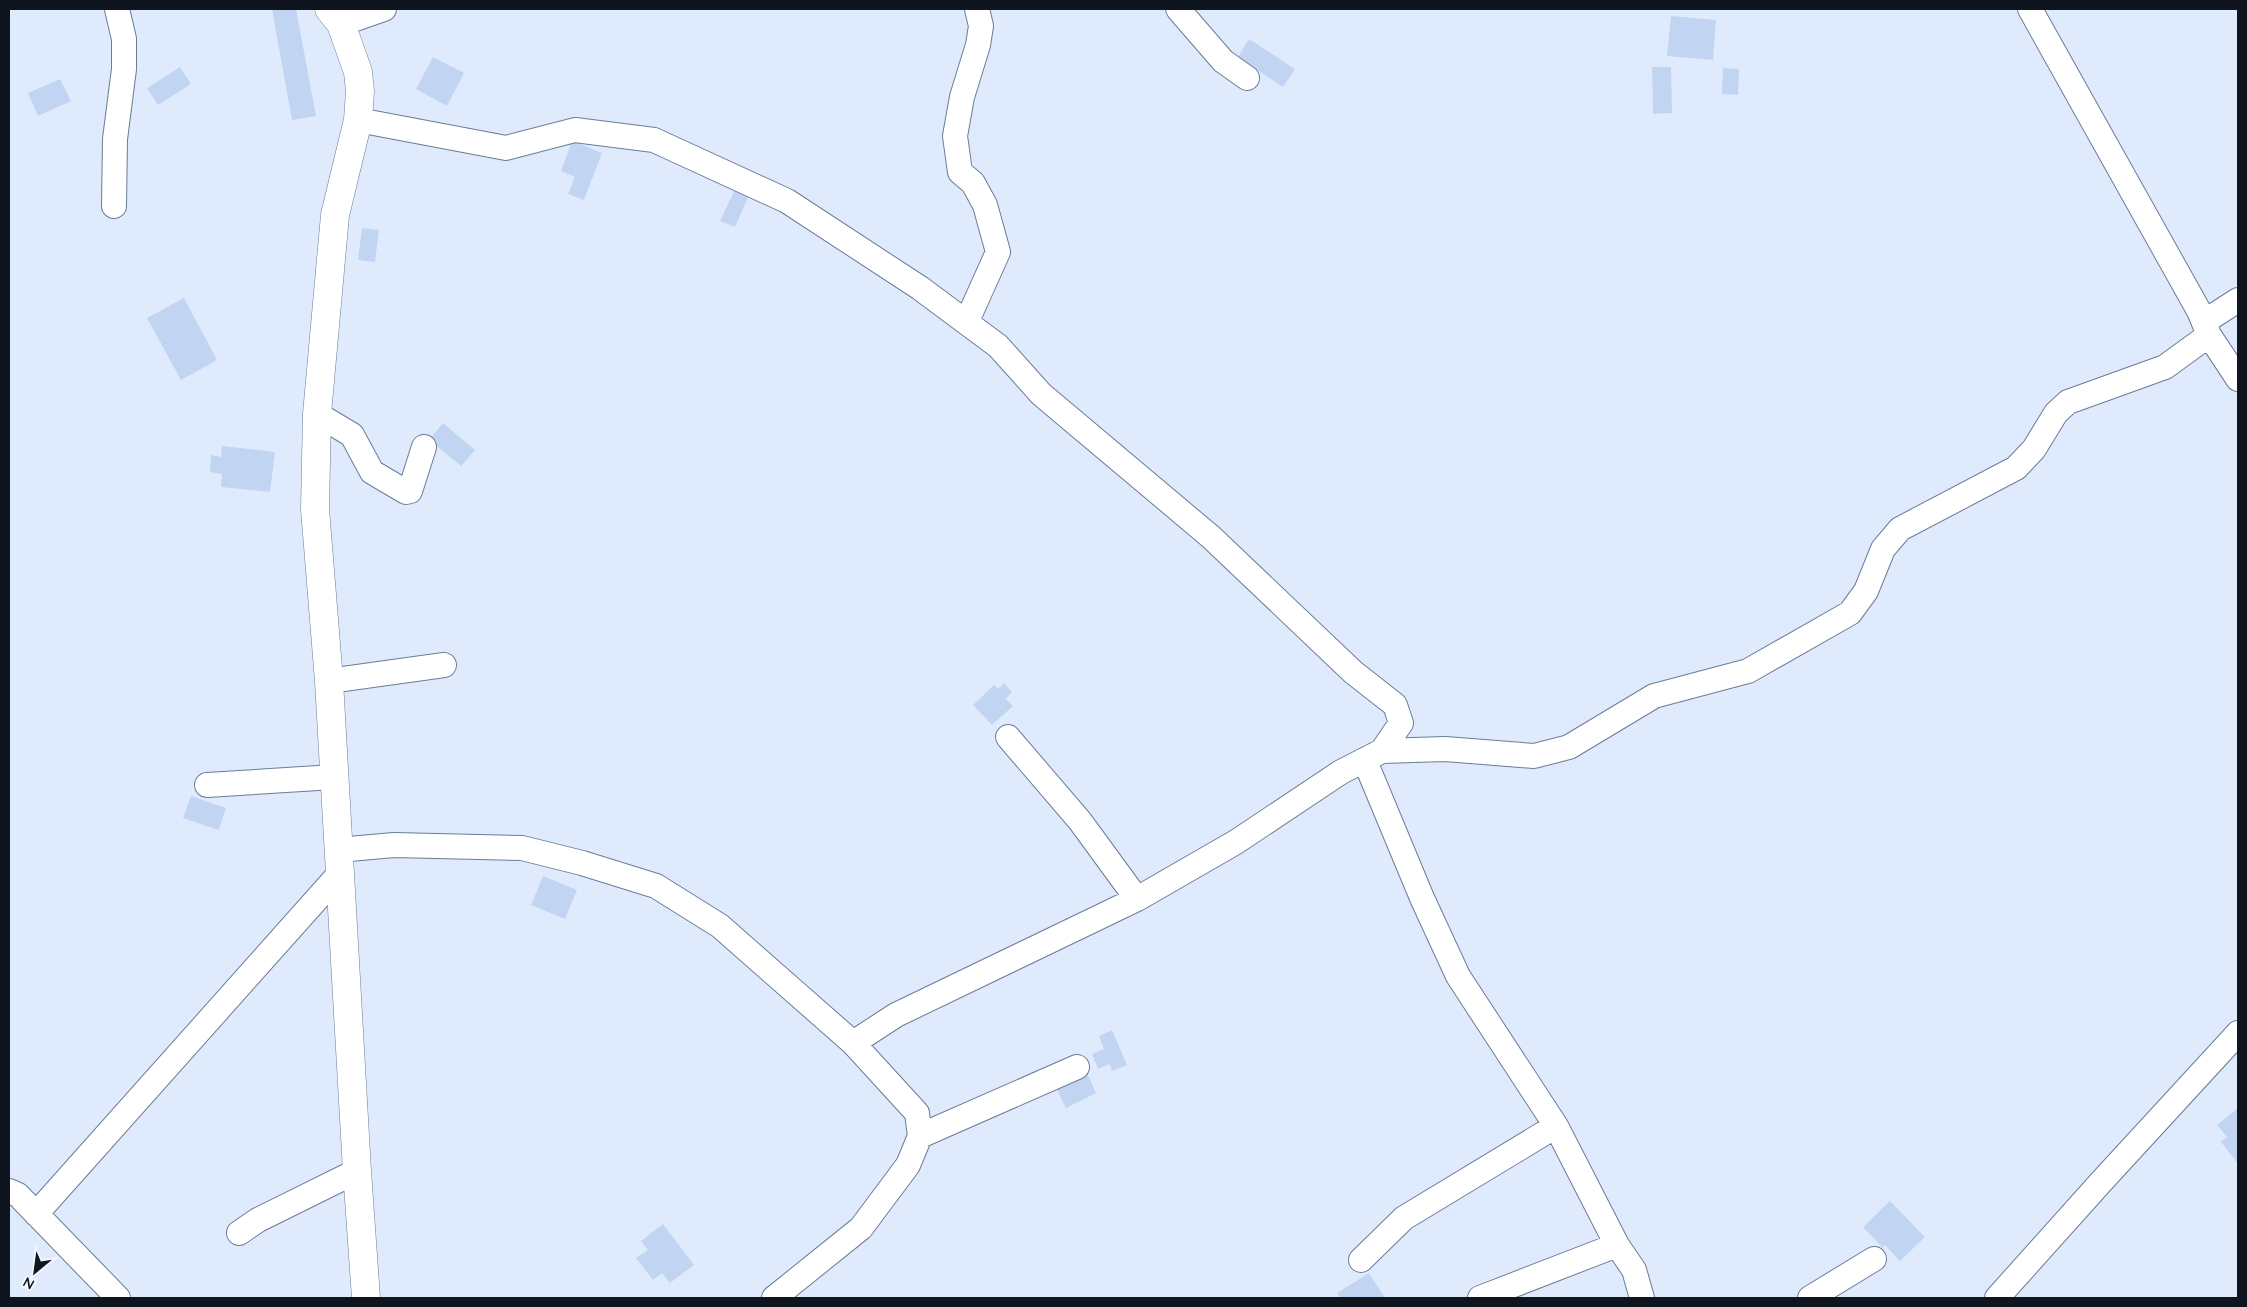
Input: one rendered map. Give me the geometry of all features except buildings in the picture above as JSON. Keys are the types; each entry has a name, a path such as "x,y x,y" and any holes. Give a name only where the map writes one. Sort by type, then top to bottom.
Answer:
{"street":[{"path":"114,206 115,139 124,69 124,39 117,9"},
{"path":"366,1298 329,682 315,509 317,414 335,215 358,120 360,91 358,72 335,17 384,9"},
{"path":"967,321 998,252 985,205 973,183 960,172 955,136 962,97 978,45 981,26 977,9"},
{"path":"1178,9 1223,61 1247,78"},
{"path":"2030,9 2207,329 2238,379"},
{"path":"358,120 506,148 575,130 654,140 787,201 920,288 967,321 998,346 1041,394 1211,537 1353,672 1395,705 1400,715 1401,723 1374,756"},
{"path":"853,1043 896,1015 1137,899 1236,842 1341,772 1374,756 1444,749 1500,755 1534,756 1569,748 1654,696 1748,671 1850,613 1866,591 1883,549 1900,529 2016,468 2034,449 2056,413 2068,402 2165,367 2238,300"},
{"path":"317,414 352,435 372,472 406,492 410,491 424,447"},
{"path":"329,682 444,665"},
{"path":"1008,737 1080,821 1137,899"},
{"path":"1374,756 1422,898 1458,976 1556,1126 1617,1244 1634,1270 1642,1298"},
{"path":"207,785 334,777"},
{"path":"36,1214 340,861 394,845 522,848 582,863 656,886 720,926 853,1043 916,1113 920,1136 908,1165 861,1228 774,1298"},
{"path":"1998,1298 2100,1182 2238,1033"},
{"path":"920,1136 1077,1067"},
{"path":"1361,1260 1404,1218 1556,1126"},
{"path":"240,1233 258,1220 357,1171"},
{"path":"9,1191 18,1195 118,1298"},
{"path":"1480,1298 1617,1244"},
{"path":"1810,1298 1874,1259"}]}
